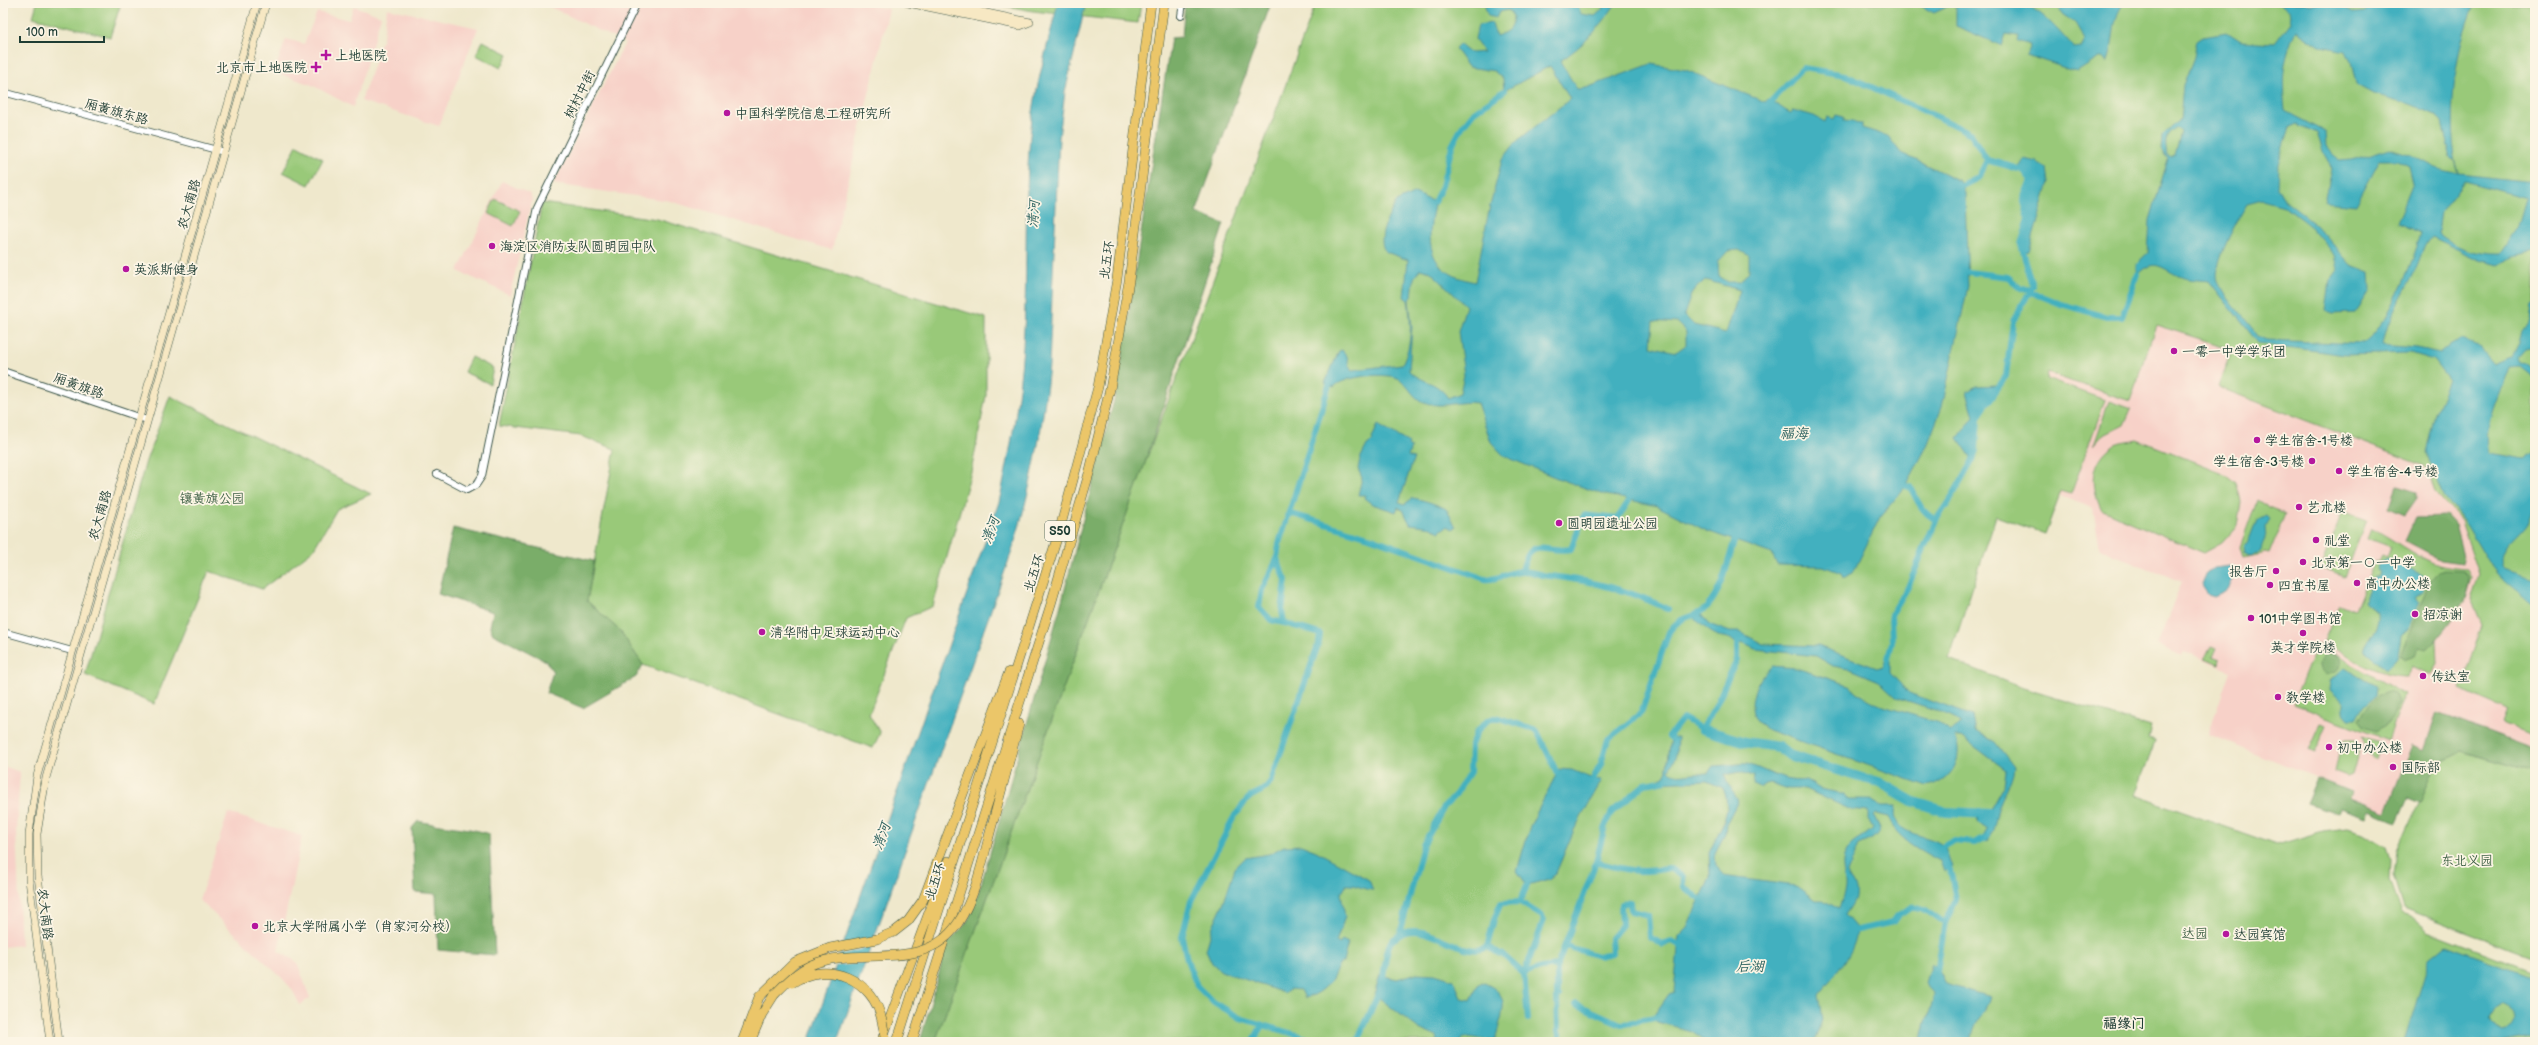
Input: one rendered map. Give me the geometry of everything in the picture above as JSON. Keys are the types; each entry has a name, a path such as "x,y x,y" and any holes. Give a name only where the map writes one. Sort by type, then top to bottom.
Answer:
{"highway":[{"name":"北五环","path":"897,1042 982,770 1060,532 1098,387 1117,279 1151,3"},
{"name":"北五环","path":"912,1042 1051,604 1090,470 1110,389 1129,281 1164,3"},
{"path":"742,1042 759,996 795,962 830,948 877,939 894,932 908,921 923,900 987,725 1038,600"},
{"path":"750,1042 762,1014 774,995 794,975 811,965 845,957 899,956 933,945 947,935 957,925 968,906 994,818 1051,604"},
{"path":"882,1042 982,770"},
{"path":"774,995 796,980 810,975 827,972 844,975 858,982 871,995 880,1013 885,1042"}],"main road":[{"name":"农大南路","path":"50,1042 29,880 29,834 37,776 258,3"},
{"name":"农大南路","path":"59,1042 38,876 39,811 56,738 266,3"},
{"path":"908,3 1020,26 1030,22 938,3"}],"street":[{"name":"树村中街","path":"438,474 466,490 476,485 482,476 541,196 637,3"},
{"path":"1181,16 1182,3"},
{"name":"厢黄旗东路","path":"3,92 224,152"},
{"name":"厢黄旗路","path":"3,371 147,420"},
{"path":"3,632 72,651"}],"shaded area":[{"name":"中国科学院信息工程研究所","path":"542,3 862,3 889,9 832,250 670,201 553,184 625,43"},
{"name":"上地医院","path":"354,6 381,16 353,107 312,85 274,72 286,39 304,44 317,12 349,20"},
{"path":"387,8 478,28 439,126 361,101 383,37"},
{"path":"502,181 530,194 532,199 510,295 458,271"},
{"name":"北京第一〇一中学","path":"2156,325 2232,349 2219,387 2425,466 2440,498 2461,521 2479,574 2471,600 2482,625 2460,689 2507,710 2502,723 2535,736 2535,750 2437,713 2424,750 2411,746 2386,812 2349,798 2352,791 2208,735 2230,671 2184,652 2182,656 2157,645 2182,582 2100,549 2093,508 2060,496 2045,534 2047,373 2150,341"},
{"path":"3,766 20,772 16,831 21,945 3,947"},
{"name":"北京大学附属小学（肖家河分校）","path":"228,813 302,836 278,951 297,962 310,998 300,1005 292,989 281,977 199,900"}],"green space":[{"path":"37,3 121,3 110,37 33,17"},
{"path":"990,3 1141,3 1138,23 1033,11"},
{"path":"1185,3 1271,3 1196,213 1224,224 1144,466 935,1042 920,1042 947,944 968,921 982,881 1060,608 1117,389 1171,38 1182,37"},
{"name":"圆明园遗址公园","path":"1316,3 2535,3 2535,736 2502,723 2507,710 2460,689 2482,625 2471,600 2479,574 2461,521 2436,493 2430,473 2425,466 2218,387 2232,349 2156,325 2130,401 2047,373 2046,379 2105,400 2071,494 2061,491 2045,534 1996,516 1949,659 2023,688 2151,727 2148,739 2155,741 2135,795 2277,845 2323,831 2348,828 2365,834 2387,847 2391,859 2390,880 2402,913 2411,916 2428,931 2535,972 2535,1042 935,1042 1144,466"},
{"path":"483,41 508,54 501,68 476,55"},
{"path":"297,145 323,159 309,185 283,172"},
{"path":"495,199 520,211 513,226 488,213"},
{"path":"542,203 657,219 986,318 986,396 971,472 933,606 906,618 869,714 880,733 873,748 643,665 620,631 587,601 615,449 581,436 499,426"},
{"path":"471,357 493,368 490,384 464,372"},
{"name":"镶黄旗公园","path":"170,396 371,494 337,509 313,550 262,589 209,571 154,704 85,675 146,461"},
{"path":"2109,401 2131,409 2124,425 2102,436 2094,445"},
{"path":"2137,439 2225,474 2236,483 2241,502 2237,526 2222,543 2204,553 2102,510 2095,492 2094,483 2097,466 2107,450 2115,444"},
{"path":"2397,486 2417,492 2417,498 2405,515 2389,508"},
{"path":"2257,500 2269,508 2285,514 2269,554 2265,553 2243,558 2240,547"},
{"path":"2343,511 2366,520 2344,577 2321,568"},
{"path":"2447,516 2455,525 2464,559 2463,563 2441,560 2405,541 2416,517"},
{"path":"453,528 594,561 587,601 620,631 643,665 636,677 583,708 546,693 553,672 546,661 493,634 490,627 493,612 438,594"},
{"path":"2371,528 2427,561 2452,568 2468,569 2472,577 2465,603 2457,610 2437,641 2438,663 2432,675 2412,666 2407,676 2385,673 2354,659 2324,641 2340,604 2355,610 2375,561 2379,562 2382,556 2387,558 2391,547 2367,538"},
{"path":"2440,570 2464,571 2468,574 2470,582 2468,592 2463,603 2441,636 2427,650 2419,647 2415,656 2406,659 2400,655 2431,579"},
{"path":"2317,644 2405,695 2388,740 2293,704"},
{"path":"2211,646 2216,648 2212,657 2220,660 2219,665 2205,659"},
{"path":"2330,654 2337,657 2340,664 2337,671 2330,674 2323,671 2320,664 2323,657"},
{"path":"2388,691 2395,693 2399,702 2391,721 2376,731 2364,727 2360,720 2368,706 2379,695"},
{"path":"2437,713 2535,750 2535,772 2461,751 2437,763 2420,802 2408,797 2397,822 2369,810 2366,817 2340,808 2338,813 2306,803 2317,778 2352,792 2350,798 2386,812 2412,745 2424,750"},
{"path":"2321,723 2327,725 2315,753 2309,750"},
{"path":"2362,736 2381,743 2375,759 2367,752"},
{"path":"2346,740 2356,740 2359,750 2352,775 2347,777 2334,772 2340,744"},
{"name":"东北义园","path":"2461,751 2535,772 2535,959 2404,908 2394,875 2397,851 2437,763"},
{"path":"418,821 472,829 489,834 495,955 438,950 436,894 415,892 412,828"}],"water":[{"path":"2001,2 2027,6 2046,18 2074,48 2082,47 2085,40 2075,23 2062,14 2057,3 2124,3 2117,17 2110,55 2107,63 2104,58 2099,58 2077,72 2026,55 2030,45 2017,41 2018,36 2006,34 2002,46 1956,26 1956,3"},
{"name":"清河","path":"1058,3 1089,3 1085,7 1065,92 1059,137 1049,365 1040,435 1025,505 1012,551 837,1042 809,1042 999,502 1014,425 1023,347 1028,162 1032,119 1041,69"},
{"name":"福海","path":"1486,3 1576,3 1581,14 1595,16 1602,10 1604,3 1616,3 1591,35 1577,49 1560,61 1577,89 1586,88 1651,64 1686,70 1765,102 1767,100 1771,101 1791,113 1793,110 1814,116 1825,122 1827,117 1834,119 1836,115 1844,117 1844,121 1862,123 1862,128 1888,136 1901,153 1960,181 1965,193 1968,286 1942,407 1927,446 1906,486 1880,517 1853,573 1843,578 1841,573 1823,566 1777,565 1772,554 1707,531 1657,506 1602,494 1557,478 1504,456 1491,442 1477,403 1470,402 1433,405 1426,403 1415,397 1401,380 1395,377 1377,375 1367,376 1347,380 1334,387 1325,383 1339,351 1342,350 1347,356 1349,366 1353,370 1402,364 1406,356 1410,341 1408,300 1404,297 1408,260 1386,252 1383,247 1382,240 1387,220 1396,202 1415,193 1434,202 1430,236 1434,256 1445,270 1463,279 1475,282 1489,210 1502,160 1517,141 1570,99 1550,66 1504,91 1503,79 1494,71 1468,67 1455,49 1460,44 1471,53 1484,52 1475,39 1478,25 1492,23 1496,36 1504,33 1512,24 1513,16 1508,10 1499,12 1496,18 1488,16 1485,7","holes":["1739,250 1749,256 1749,271 1740,282 1728,282 1719,276 1718,262 1728,251","1420,269 1431,272 1466,306 1458,331 1464,375 1460,393 1448,398 1440,388 1409,371 1412,326 1409,300 1412,297 1414,278","1705,280 1740,290 1726,333 1694,325 1684,315 1692,292","1653,321 1677,323 1686,332 1686,345 1676,352 1651,346"]},
{"path":"1915,3 1955,3 1934,13"},
{"path":"2280,3 2335,3 2355,13 2364,12 2371,3 2475,3 2462,42 2454,88 2452,112 2453,134 2455,156 2459,174 2535,182 2535,252 2512,257 2499,265 2480,260 2431,237 2388,325 2383,345 2416,348 2440,353 2450,345 2462,340 2478,346 2494,364 2512,356 2519,343 2522,331 2530,321 2532,306 2535,303 2535,347 2525,349 2518,357 2520,363 2528,364 2535,372 2535,378 2520,366 2509,367 2493,409 2487,442 2489,453 2525,459 2535,452 2535,496 2531,513 2524,527 2504,549 2501,562 2503,569 2535,579 2535,606 2500,577 2489,563 2467,526 2444,496 2426,452 2435,413 2449,381 2433,360 2410,353 2345,355 2258,343 2209,281 2184,278 2155,265 2149,266 2137,275 2137,265 2148,253 2150,220 2168,159 2161,150 2162,136 2180,120 2183,85 2194,57 2197,40 2203,36 2227,32 2241,41 2275,43 2291,22 2289,10","holes":["2296,30 2320,46 2346,51 2351,62 2356,84 2374,94 2409,104 2436,115 2442,123 2451,158 2455,160 2459,174 2435,168 2411,155 2390,148 2352,160 2339,161 2326,146 2325,132 2285,111 2283,88 2284,70 2288,51","2297,124 2317,133 2324,154 2332,168 2325,202 2356,205 2380,160 2397,160 2409,166 2413,183 2397,223 2421,233 2398,294 2380,325 2372,336 2363,344 2266,340 2258,336 2220,287 2217,273 2222,253 2227,242 2247,204 2262,200 2284,206 2311,227 2335,255 2338,270 2330,281 2326,310 2331,314 2355,313 2371,290 2370,272 2351,265 2315,224 2285,201 2277,187 2278,165 2290,127","2177,128 2181,132 2175,155 2170,157 2167,155 2166,142 2166,139 2170,133","2464,181 2526,198 2518,226 2500,254 2475,252 2460,247 2445,239 2438,234 2441,212"]},
{"path":"2024,159 2037,162 2047,168 2049,183 2029,251 2023,253 2021,244 2029,219 2023,199 2031,180 2023,170 2018,168"},
{"path":"1976,386 1999,386 1978,417 1976,451 1973,460 1958,438 1974,416 1967,392"},
{"path":"1378,425 1409,443 1408,446 1411,448 1408,456 1414,458 1399,502 1405,504 1412,498 1441,506 1450,514 1456,527 1453,529 1447,526 1439,532 1432,527 1410,524 1403,510 1398,507 1396,512 1372,504 1364,498 1365,495 1358,495 1362,478 1358,469 1360,459 1367,445 1373,441 1372,438"},
{"path":"2267,516 2270,519 2265,527 2266,540 2260,552 2249,555 2244,553 2243,546 2249,541 2257,520"},
{"path":"2391,559 2428,578 2423,592 2415,598 2419,602 2408,629 2401,635 2398,656 2386,670 2367,652 2365,647 2378,622 2378,612 2363,602 2374,577 2378,577 2380,574 2377,570 2379,564"},
{"path":"2230,566 2236,569 2237,574 2225,592 2214,597 2208,595 2201,584 2206,572 2214,568"},
{"path":"1699,612 1709,624 1730,632 1740,632 1763,644 1818,646 1877,668 1883,666 1886,658 1890,660 1890,673 1909,693 1972,716 1975,731 1995,742 2014,767 2010,782 1999,806 1994,827 1987,841 1982,838 1987,829 1977,822 1978,815 1988,815 2004,786 2006,770 1962,737 1955,737 1958,745 1957,761 1949,775 1935,784 1927,786 1768,730 1756,720 1752,706 1758,683 1762,676 1772,666 1796,668 1849,685 1856,693 1880,705 1936,722 1950,732 1962,723 1935,710 1896,697 1879,681 1853,670 1833,666 1816,656 1755,649 1744,644 1733,642 1727,638 1720,637 1702,626 1691,614"},
{"path":"2345,668 2376,686 2375,696 2365,704 2357,718 2349,718 2344,712 2344,703 2330,690 2331,681"},
{"name":"后湖","path":"1677,737 1676,755 1669,770 1675,774 1708,773 1713,766 1747,764 1783,778 1798,781 1806,780 1820,789 1845,794 1849,799 1869,799 1882,806 1896,806 1895,816 1898,823 1903,828 1910,832 1934,840 1941,844 1946,851 1952,867 1944,872 1940,861 1903,838 1891,825 1888,817 1876,814 1874,816 1880,828 1879,831 1872,839 1859,845 1847,873 1854,886 1855,899 1845,915 1857,929 1856,938 1853,947 1843,964 1818,995 1822,1020 1814,1042 1706,1042 1691,1031 1658,1022 1654,1015 1669,994 1674,992 1679,936 1687,928 1710,878 1709,853 1724,821 1727,809 1726,797 1723,788 1707,781 1657,783 1658,779 1666,775 1671,738","holes":["1739,772 1754,776 1753,785 1759,788 1765,784 1771,783 1788,789 1805,789 1849,809 1869,811 1869,821 1873,828 1848,849 1843,859 1845,888 1839,909 1823,900 1816,900 1796,886 1723,876 1716,865 1715,853 1725,834 1726,824 1738,801 1728,785 1725,775"]},
{"path":"1559,769 1572,770 1593,779 1602,780 1574,830 1556,873 1550,879 1527,885 1517,871 1530,826"},
{"path":"1301,845 1316,851 1369,880 1373,890 1353,885 1346,885 1341,893 1345,917 1336,942 1340,944 1342,940 1348,943 1343,962 1338,966 1332,979 1326,987 1318,993 1305,998 1301,990 1289,989 1284,993 1221,971 1212,963 1206,950 1213,926 1223,904 1235,868 1245,858 1269,854 1284,846"},
{"path":"2446,945 2535,978 2535,1035 2500,1042 2404,1042 2430,958","holes":["2502,1003 2508,1006 2515,1017 2512,1025 2501,1033 2490,1020 2495,1008"]},
{"path":"1932,963 1941,973 1946,984 1990,997 1976,1024 1972,1036 1972,1042 1921,1042 1923,1029 1932,1005 1934,993 1926,984"},
{"path":"1417,973 1435,974 1454,980 1461,998 1471,1000 1478,985 1482,982 1492,987 1499,993 1503,1006 1495,1041 1469,1037 1462,1038 1460,1042 1438,1042 1437,1037 1419,1029 1374,994 1380,975 1397,979"}],"pier":[{"path":"876,939 873,946 837,955 839,947"},
{"path":"870,956 867,962 833,966 835,960"}],"waterway":[{"path":"1771,101 1803,68 1845,75 1971,134 1987,160 2023,170 2031,180 2023,199 2029,219 2021,244 2033,286 2013,321 2006,376 1978,417 1976,451 1973,460 1953,495 1936,520 1908,587 1891,615 1892,642 1888,659"},
{"path":"1434,202 1442,186 1452,146 1462,127 1474,112 1504,91"},
{"path":"1962,186 1978,178 1987,160"},
{"path":"1968,272 2008,277 2021,288 2061,304 2107,317 2122,317 2137,275"},
{"path":"1329,385 1289,513 1369,537 1485,579 1495,578 1518,571 1526,571 1610,587 1653,602 1668,609"},
{"path":"1906,486 1910,487 1923,510 1936,520"},
{"path":"1522,571 1530,552 1535,549 1571,549 1584,515 1617,519 1629,501"},
{"path":"1289,513 1279,543 1277,559 1286,580 1282,611 1284,623 1320,634 1319,642 1271,781 1264,789 1252,795 1235,815 1191,901 1182,937 1187,960 1197,986 1212,1001 1240,1018 1320,1042"},
{"path":"1593,779 1601,764 1608,739 1641,713 1669,632 1679,621 1698,614 1713,600 1722,581 1737,533"},
{"path":"1277,559 1262,590 1259,607 1271,620 1284,623"},
{"path":"1671,738 1669,736 1683,718 1702,729 1714,709 1737,659 1737,638"},
{"path":"1400,934 1423,845 1444,807 1454,797 1470,772 1471,745 1477,731 1487,721 1496,717 1534,729 1538,733 1557,773"},
{"path":"1702,729 1745,742 1778,747 1789,755 1879,782 1912,801 1946,812 1991,814"},
{"path":"1524,974 1541,968 1557,966 1596,862 1605,826 1612,812 1645,784 1666,780"},
{"path":"1943,847 1954,841 1975,843 1987,836"},
{"path":"1596,862 1623,869 1641,871 1669,868 1683,877 1684,887 1707,904"},
{"path":"1936,977 1945,923 1956,900 1952,878 1945,862"},
{"path":"1487,947 1494,919 1501,903 1520,902 1527,885"},
{"path":"1520,902 1542,916 1544,920 1524,974"},
{"path":"1566,946 1598,956 1612,953 1611,938 1622,925 1621,904 1630,902 1631,911 1648,915 1650,937 1663,945 1670,941 1684,946"},
{"path":"1849,932 1893,922 1898,915 1914,906 1924,909 1945,923"},
{"path":"1357,1042 1380,990 1390,943 1395,938 1407,932 1418,931 1430,934 1465,948 1477,950 1487,947 1503,955 1524,974 1528,1019"},
{"path":"1557,966 1557,995 1559,996"},
{"path":"1557,995 1558,1030 1561,1042"},
{"path":"1576,1004 1621,1024 1633,1023 1643,1019 1662,1016"},
{"path":"1253,1042 1262,1025"}],"place":[{"name":"上地医院","path":"326,55"},
{"name":"北京市上地医院","path":"316,67"},
{"name":"中国科学院信息工程研究所","path":"727,113"},
{"name":"海淀区消防支队圆明园中队","path":"492,246"},
{"name":"英派斯健身","path":"126,269"},
{"name":"一零一中学学乐团","path":"2174,351"},
{"name":"学生宿舍-1号楼","path":"2257,440"},
{"name":"学生宿舍-3号楼","path":"2312,461"},
{"name":"学生宿舍-4号楼","path":"2339,471"},
{"name":"艺术楼","path":"2299,507"},
{"name":"圆明园遗址公园","path":"1559,523"},
{"name":"礼堂","path":"2316,540"},
{"name":"北京第一〇一中学","path":"2303,562"},
{"name":"报告厅","path":"2276,571"},
{"name":"高中办公楼","path":"2357,583"},
{"name":"四宜书屋","path":"2270,585"},
{"name":"招凉谢","path":"2415,614"},
{"name":"101中学图书馆","path":"2251,618"},
{"name":"清华附中足球运动中心","path":"762,632"},
{"name":"英才学院楼","path":"2303,633"},
{"name":"传达室","path":"2423,676"},
{"name":"教学楼","path":"2278,697"},
{"name":"初中办公楼","path":"2329,747"},
{"name":"国际部","path":"2393,767"},
{"name":"北京大学附属小学（肖家河分校）","path":"255,926"},
{"name":"达园宾馆","path":"2226,934"}],"district":[{"name":"福缘门","path":"2124,1023"}],"park label":[{"name":"达园","path":"2195,933"}]}
